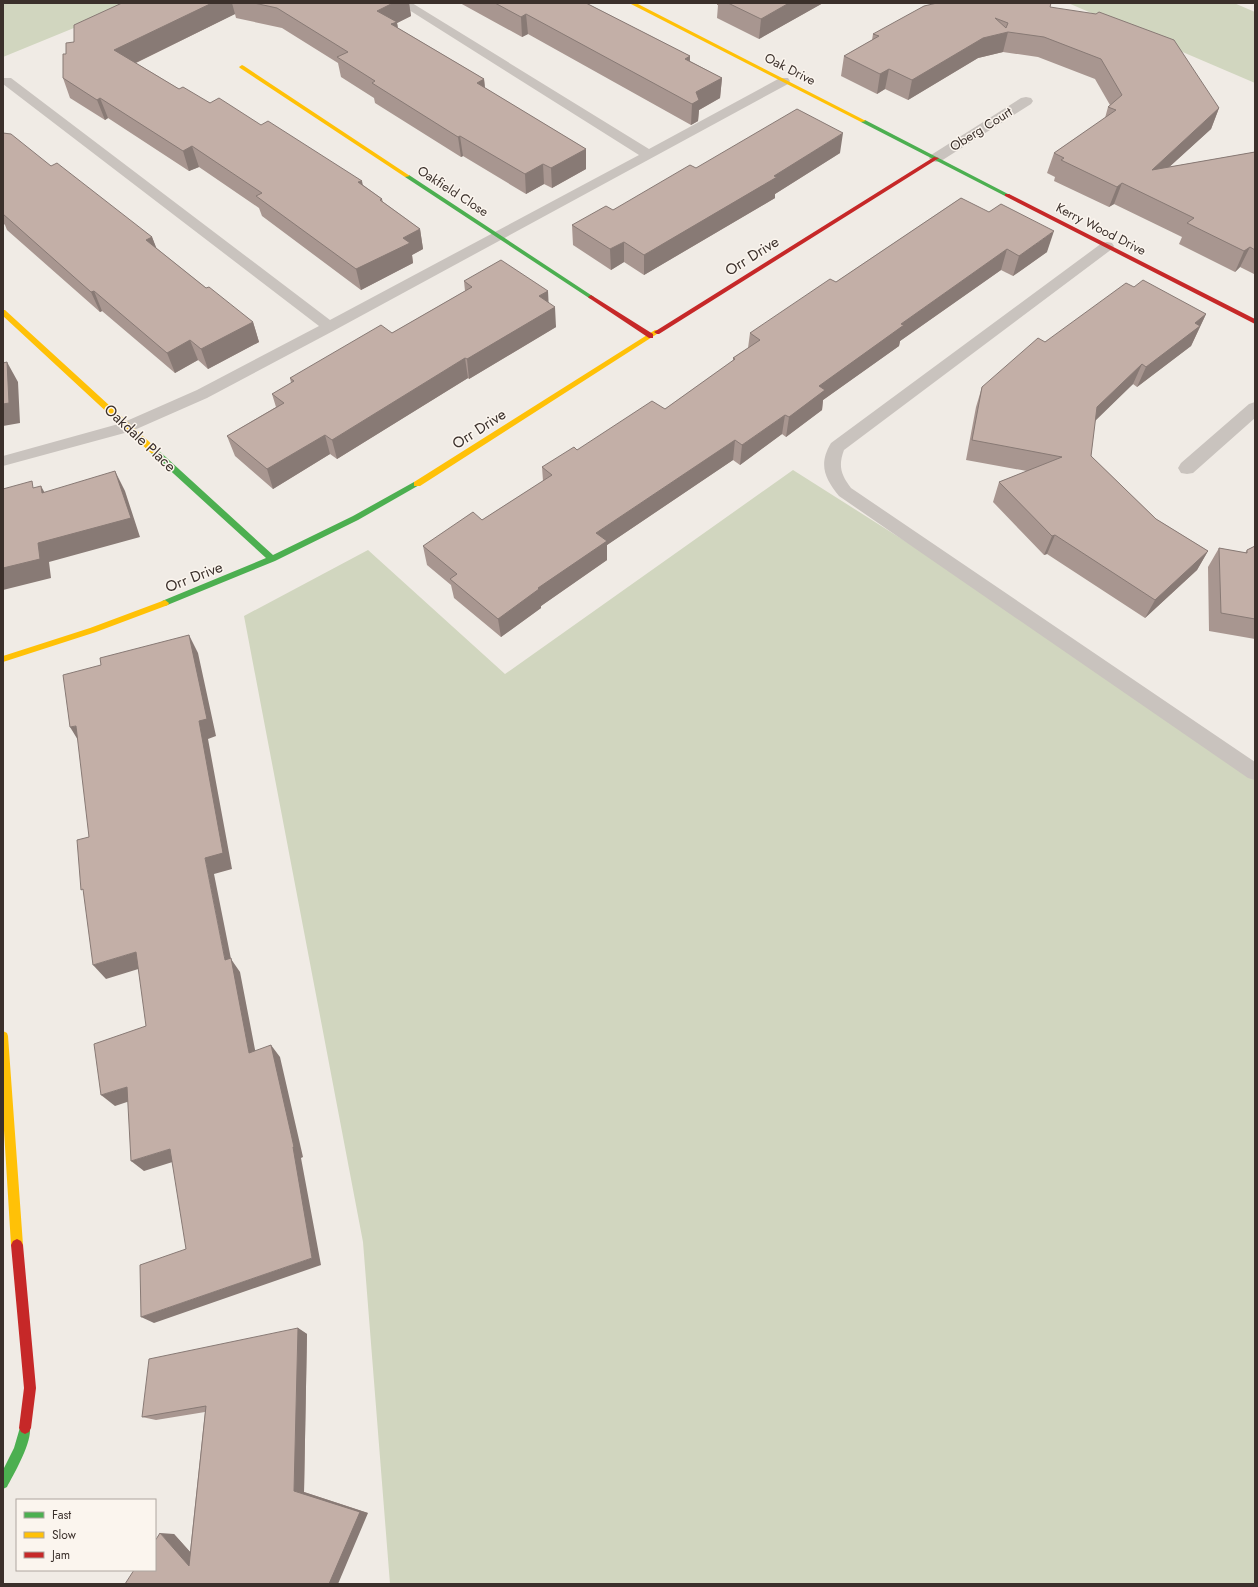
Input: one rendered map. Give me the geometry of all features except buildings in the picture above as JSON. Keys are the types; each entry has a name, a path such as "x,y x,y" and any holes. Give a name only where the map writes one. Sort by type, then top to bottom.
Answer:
{"street":[{"name":"Oak Drive","path":"636,4 936,158"},
{"name":"Oakfield Close","path":"242,67 651,336"},
{"name":"Oberg Court","path":"936,158 1026,101"},
{"name":"Kerry Wood Drive","path":"936,158 1255,322"},
{"name":"Orr Drive","path":"3,659 166,603 217,583 272,559 358,517 441,470 651,336 936,158"},
{"name":"Oakdale Place","path":"5,316 272,559"},
{"path":"1187,468 1255,408"},
{"path":"3,1036 9,1215 30,1388 27,1418 20,1449 3,1483"}],"lane":[{"path":"404,3 649,155"},
{"path":"7,81 330,327"},
{"path":"3,461 127,426 202,394 330,327 784,81"},
{"path":"1107,246 837,447 832,460 832,476 846,492 1255,772"}],"green space":[{"path":"3,3 135,3 3,57"},
{"path":"1068,3 1234,3 1255,12 1255,83"},
{"path":"793,470 1132,685 1255,773 1255,1584 390,1584 363,1242 244,616 368,550 505,674"}],"traffic: fast":[{"path":"863,121 1007,195"},
{"path":"407,176 591,297"},
{"path":"154,451 272,559"},
{"path":"165,603 230,577 325,534 417,484"},
{"path":"3,1483 20,1449 25,1428"}],"traffic: slow":[{"path":"632,3 863,121"},
{"path":"242,67 407,176"},
{"path":"3,312 154,451"},
{"path":"417,484 657,332"},
{"path":"3,659 93,630 165,603"},
{"path":"3,1036 17,1245"}],"traffic: jam":[{"path":"657,332 936,158"},
{"path":"1007,195 1255,322"},
{"path":"591,297 651,336"},
{"path":"17,1245 30,1388 25,1428"}]}
